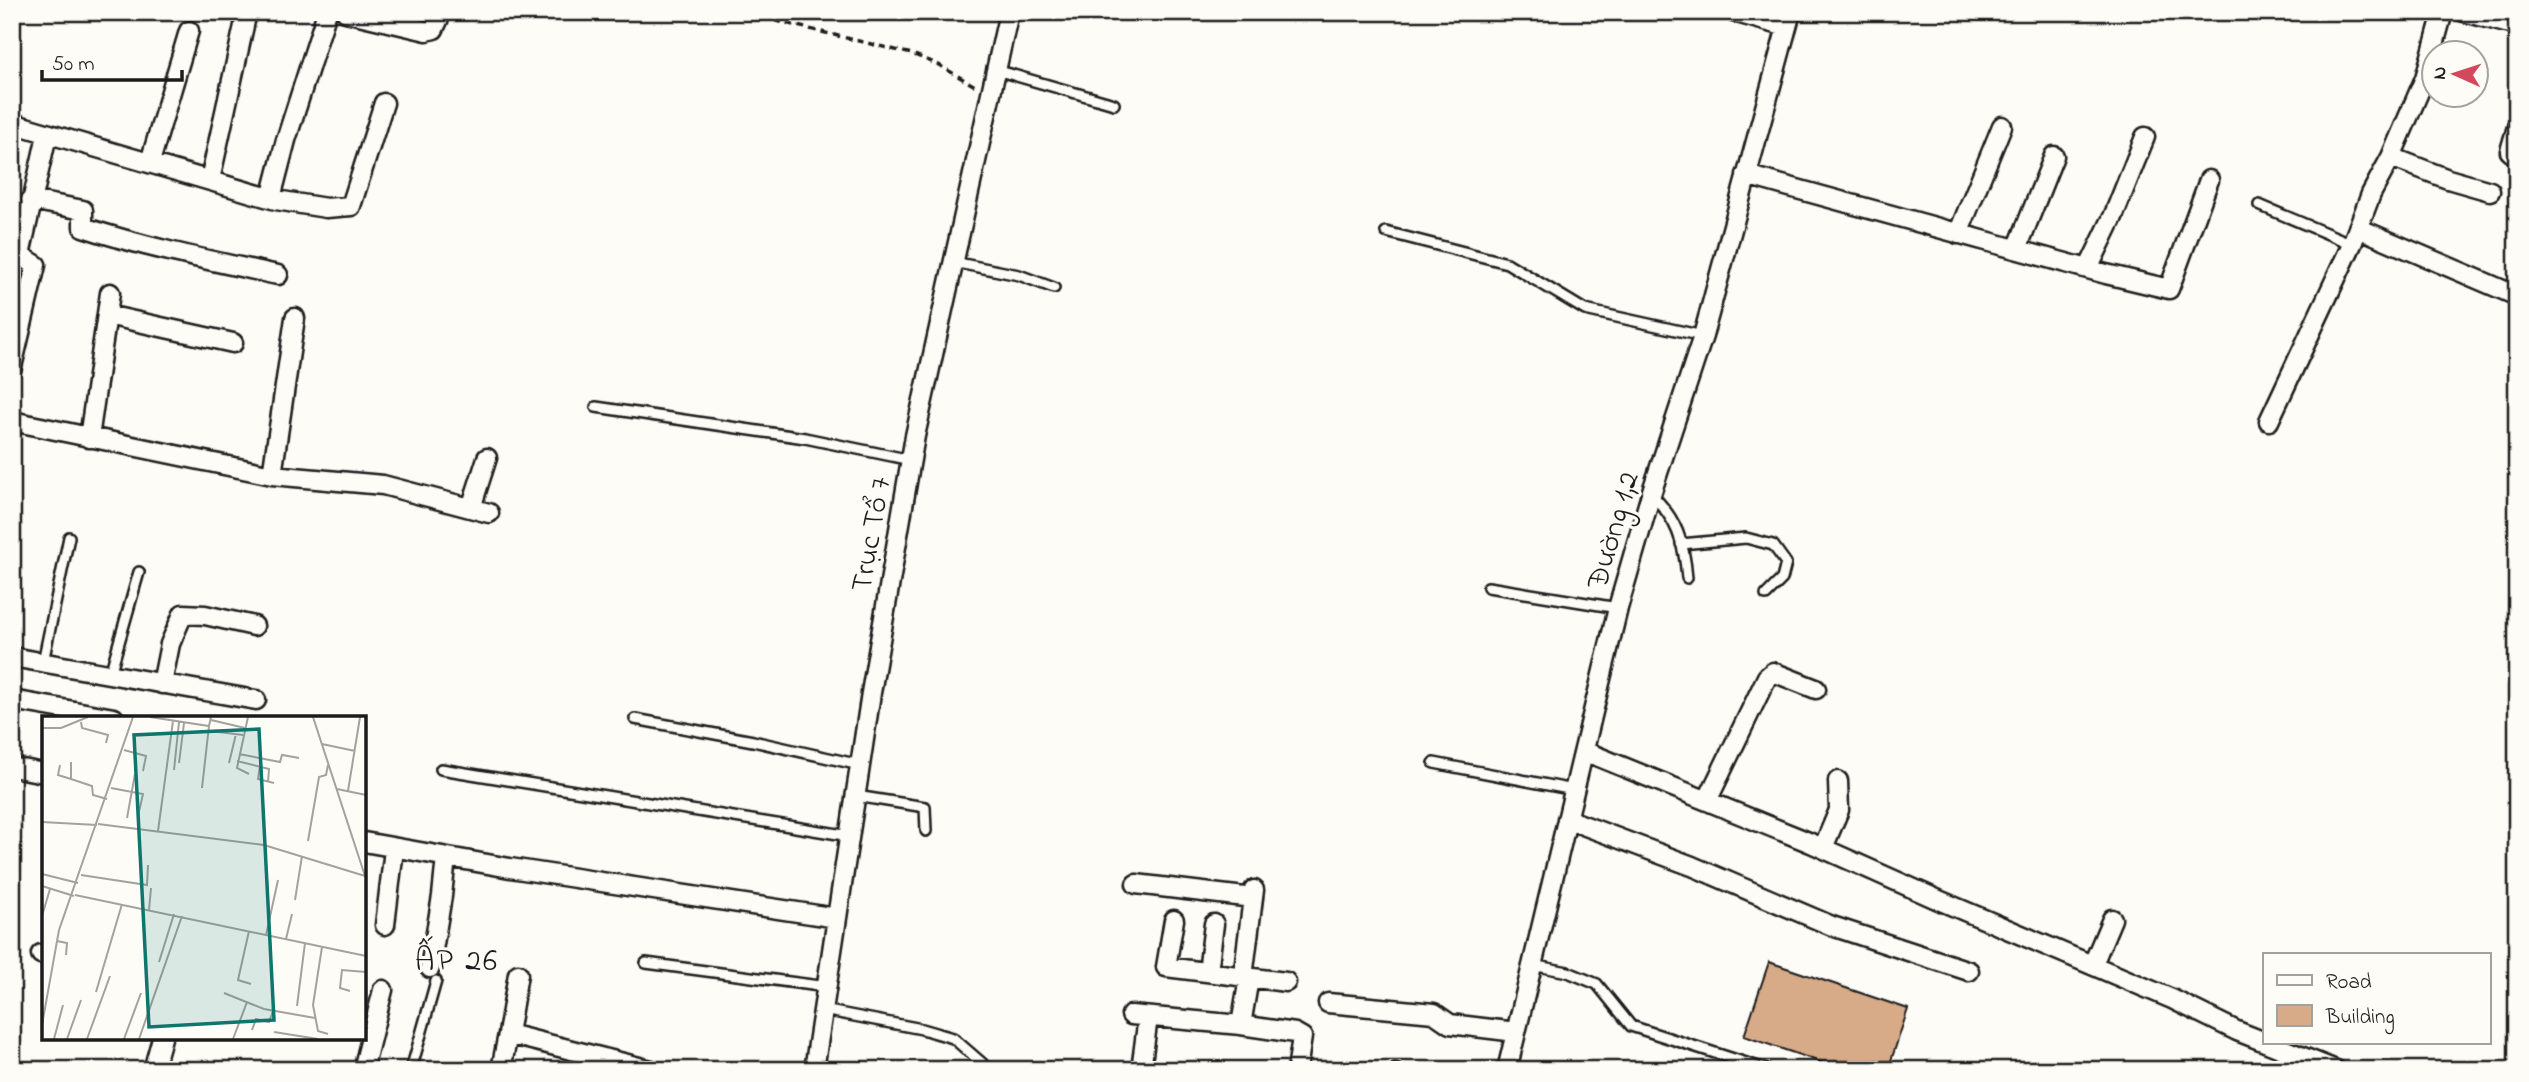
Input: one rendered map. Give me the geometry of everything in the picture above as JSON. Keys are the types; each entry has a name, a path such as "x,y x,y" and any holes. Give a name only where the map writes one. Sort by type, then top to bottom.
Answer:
{"street":[{"path":"210,180 247,12"},
{"path":"271,198 286,140 327,12"},
{"path":"346,12 427,31 434,29 442,12"},
{"name":"Trục Tổ 7","path":"814,1070 860,765 911,460 1009,12"},
{"path":"1733,12 1788,20"},
{"path":"2269,421 2425,78 2444,12"},
{"path":"2464,12 2517,26"},
{"name":"Đường 1,2","path":"1507,1070 1618,608 1651,494 1703,335 1788,20"},
{"path":"150,162 189,31"},
{"path":"12,123 271,198 326,208 351,206 384,103"},
{"path":"1958,234 2002,126"},
{"path":"2517,127 2510,151 2517,157"},
{"path":"12,367 36,265 20,255 47,135"},
{"path":"2088,269 2145,137"},
{"path":"2017,249 2054,156"},
{"path":"2391,157 2448,179 2490,191"},
{"path":"1746,175 2169,289 2209,180"},
{"path":"31,200 83,210 83,227 97,232 142,245 278,275"},
{"path":"2355,236 2517,296"},
{"path":"89,438 110,293"},
{"path":"107,315 233,343"},
{"path":"272,475 295,318"},
{"path":"12,421 272,475 383,485 489,513"},
{"path":"471,508 486,458"},
{"path":"162,684 170,644 183,614 205,615 254,626"},
{"path":"12,657 256,700"},
{"path":"1707,801 1767,677 1773,672 1816,688"},
{"path":"12,700 103,716"},
{"path":"1584,751 1824,848 1941,901 2093,964 2263,1041"},
{"path":"12,766 42,773"},
{"path":"1824,848 1839,810 1838,781"},
{"path":"1567,819 1692,866 1832,926 1969,971"},
{"path":"366,842 837,918"},
{"path":"385,926 394,849"},
{"path":"433,975 446,857"},
{"path":"1136,884 1253,894 1241,1025"},
{"path":"2093,964 2112,919"},
{"path":"1174,920 1166,967 1286,982"},
{"path":"1208,972 1214,924"},
{"path":"500,1070 518,974"},
{"path":"363,1070 383,990"},
{"path":"1328,1003 1434,1013 1450,1024 1516,1032"},
{"path":"1142,1070 1140,1016 1295,1033 1303,1037 1297,1070"},
{"path":"508,1034 651,1070"},
{"path":"153,1070 161,1040"},
{"path":"2270,1044 2336,1070"}],"lane":[{"path":"996,70 1114,104"},
{"path":"2259,205 2355,236"},
{"path":"1386,232 1507,263 1585,310 1703,335"},
{"path":"953,262 1019,275 1054,288"},
{"path":"596,407 805,438 911,460"},
{"path":"1651,494 1668,511 1681,544 1686,578"},
{"path":"43,662 69,537"},
{"path":"1681,544 1746,538 1773,545 1786,563 1782,579 1766,595"},
{"path":"110,674 139,572"},
{"path":"1488,587 1618,608"},
{"path":"635,719 860,765"},
{"path":"1434,763 1574,790"},
{"path":"441,769 850,836"},
{"path":"856,796 925,807 926,831"},
{"path":"646,962 827,987"},
{"path":"1532,965 1568,972 1597,984 1631,1026 1768,1070"},
{"path":"411,1070 433,975"},
{"path":"823,1010 922,1029 953,1038 990,1070"}],"path":[{"path":"740,12 912,54 937,64 990,95"}],"building":[{"path":"1769,962 1908,1009 1888,1070 1844,1070 1744,1036"}],"district":[{"name":"ẤP 26","path":"457,959"}]}
